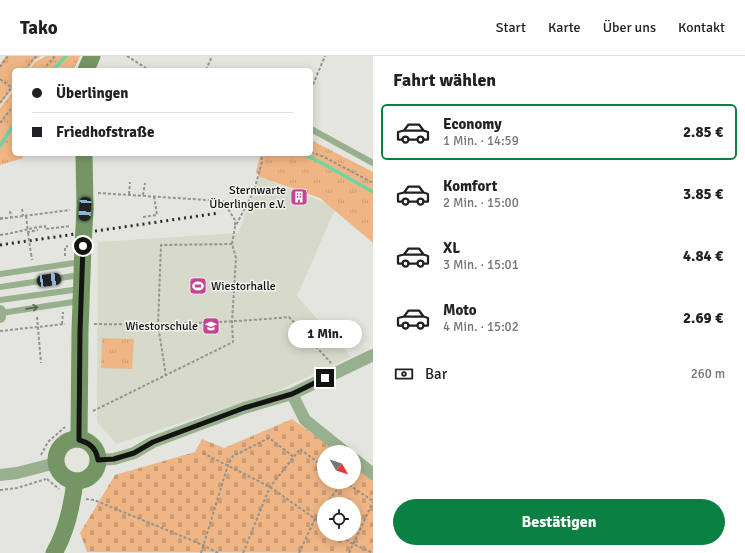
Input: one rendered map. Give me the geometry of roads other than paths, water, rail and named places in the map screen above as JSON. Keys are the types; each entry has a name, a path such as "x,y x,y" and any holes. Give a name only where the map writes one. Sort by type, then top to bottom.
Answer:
{"street":[{"path":"87,68 92,56"},
{"path":"79,440 84,156"},
{"path":"98,460 114,459 134,453 153,442 244,408 292,394 373,355"},
{"path":"292,394 305,420 336,445"},
{"path":"0,475 17,473 49,464 62,445 69,441 79,440 86,442 92,446 96,452 98,460 96,468 91,476 83,480 76,481 70,480 63,476 59,470 49,464"},
{"path":"361,465 373,474"},
{"path":"58,551 73,498 76,481"}],"lane":[{"path":"313,131 373,163"},
{"path":"0,274 45,268 82,274"},
{"path":"0,287 82,274"},
{"path":"0,300 82,274"},
{"path":"0,314 82,274"}],"waterway":[{"path":"55,68 66,56"},
{"path":"0,146 12,127"},
{"path":"307,156 373,192"}],"railway":[{"path":"0,245 219,213"}],"place":[{"name":"Sternwarte Überlingen e.V.","path":"299,197"},
{"name":"Wiestorhalle","path":"198,286"},
{"name":"Wiestorschule","path":"211,326"}]}
